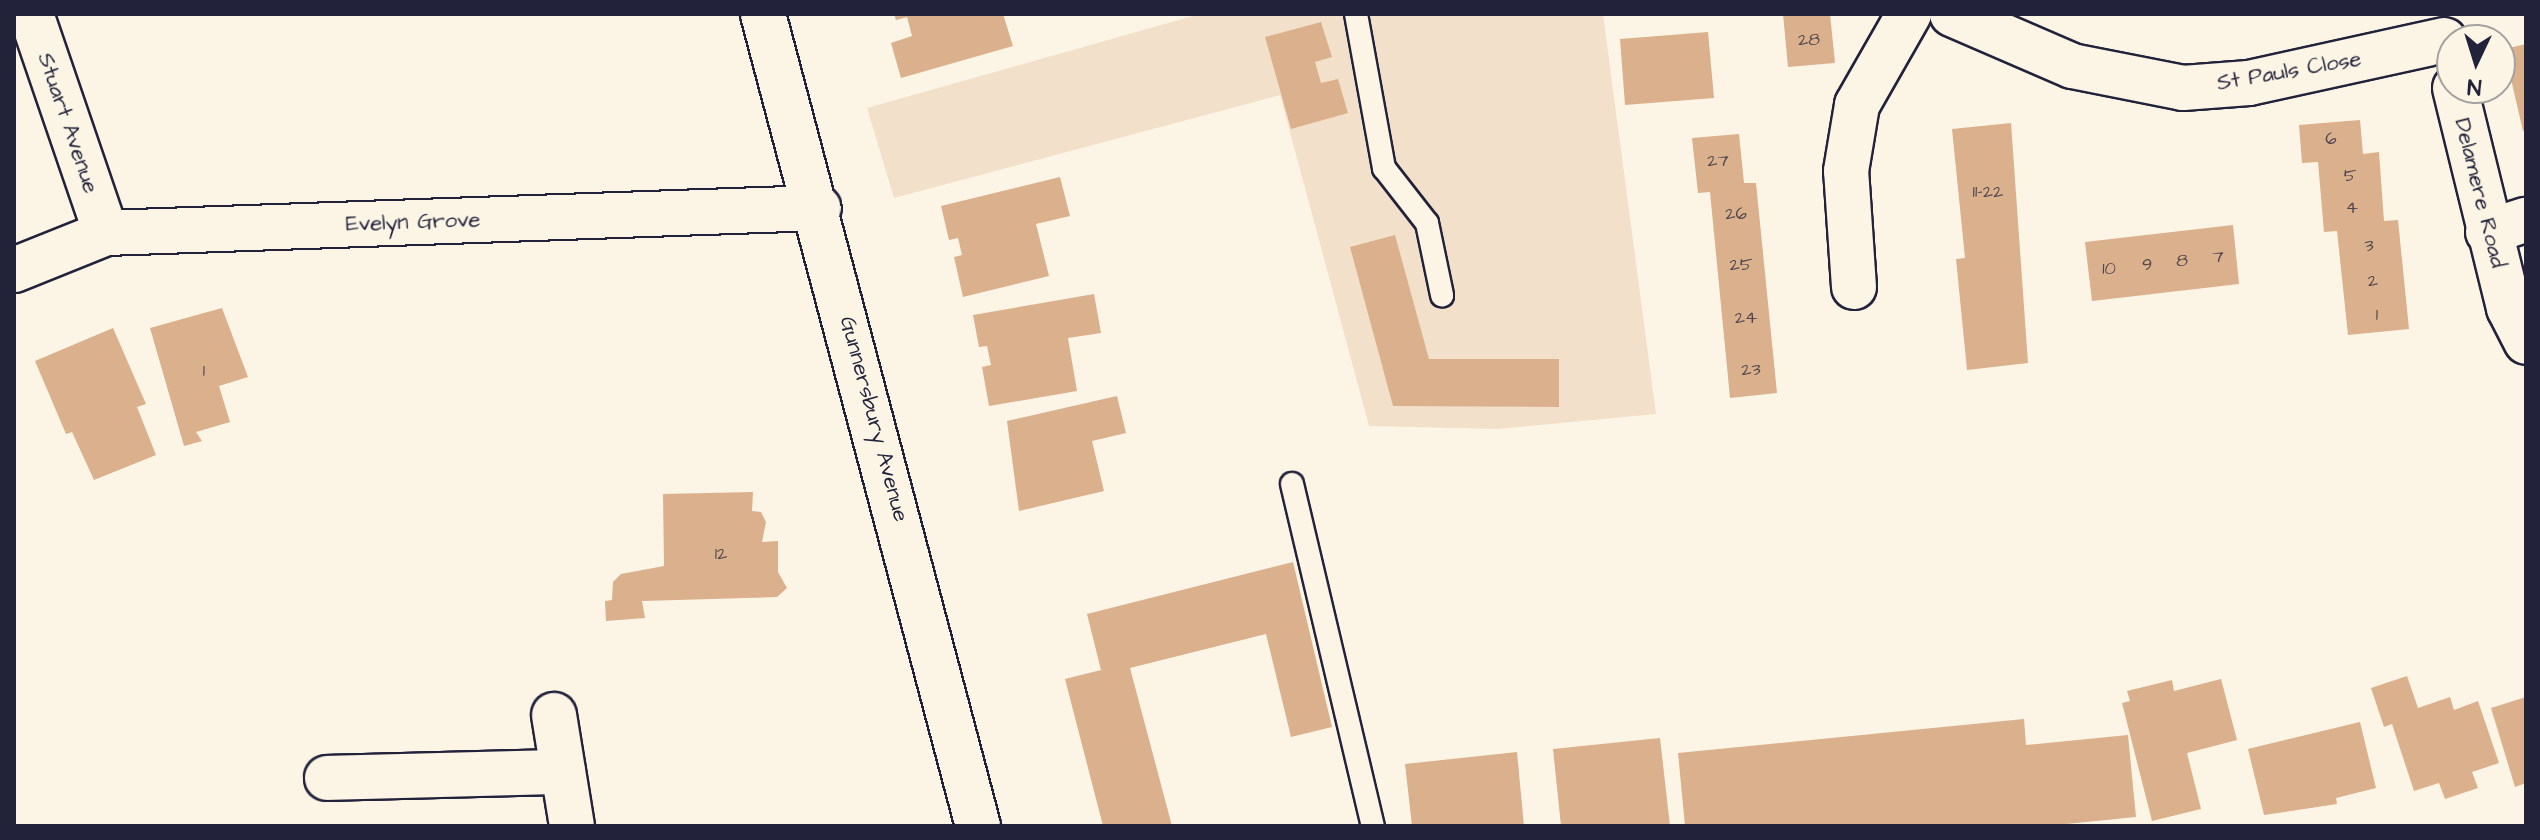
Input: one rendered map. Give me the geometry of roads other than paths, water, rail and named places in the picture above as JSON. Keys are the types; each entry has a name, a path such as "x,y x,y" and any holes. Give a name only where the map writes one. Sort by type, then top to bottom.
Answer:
{"main road":[{"name":"Stuart Avenue","path":"31,14 106,233"},
{"name":"Gunnersbury Avenue","path":"763,14 819,208 978,826"},
{"path":"1854,287 1846,171 1857,105 1909,14"},
{"name":"St Pauls Close","path":"1952,14 2072,66 2183,88 2249,83 2436,45"},
{"name":"Delamere Road","path":"2461,104 2507,226 2509,308 2526,342"},
{"name":"Evelyn Grove","path":"14,270 106,233 819,208"},
{"path":"554,715 572,826"},
{"path":"327,778 563,772"}],"lane":[{"path":"1356,14 1384,168 1427,223 1442,295"},
{"path":"1292,484 1373,826"}]}
